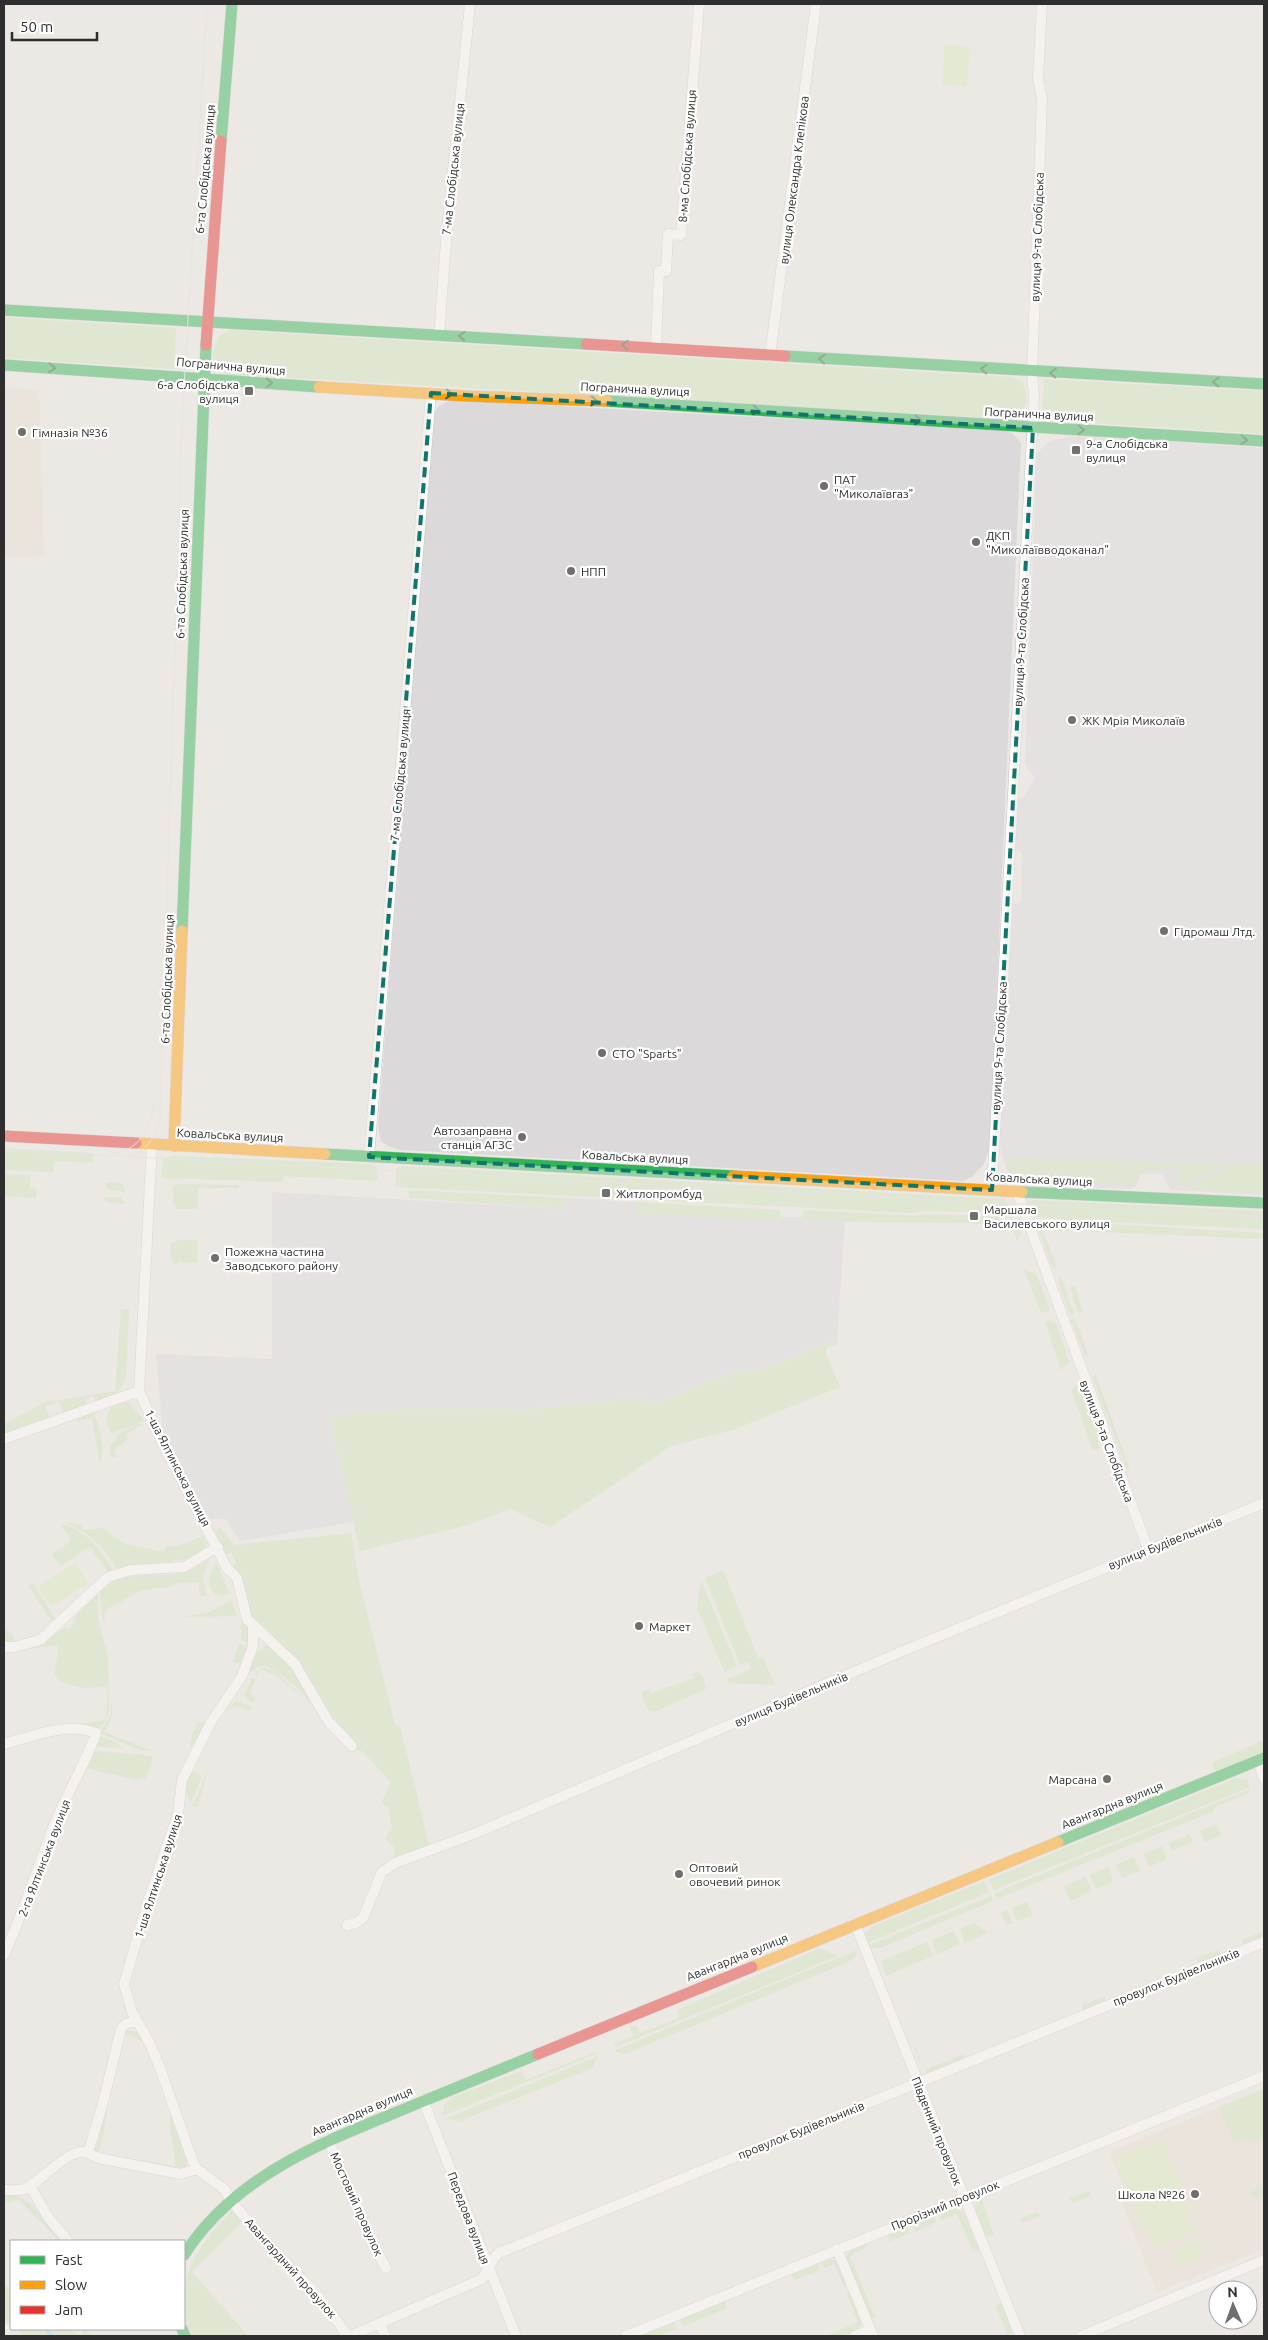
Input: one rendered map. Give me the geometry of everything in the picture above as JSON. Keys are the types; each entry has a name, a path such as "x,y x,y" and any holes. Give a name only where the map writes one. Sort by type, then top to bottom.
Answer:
{"street":[{"name":"6-та Слобідська вулиця","path":"174,1146 203,378 232,4"},
{"name":"7-ма Слобідська вулиця","path":"439,335 447,229 470,4"},
{"name":"8-ма Слобідська вулиця","path":"656,347 659,271 666,271 668,234 681,235 699,4"},
{"name":"вулиця Олександра Клепікова","path":"770,356 816,4"},
{"name":"вулиця 9-та Слобідська","path":"992,1190 1035,384 1032,372 1042,99 1038,78 1042,4"},
{"path":"4,310 656,347 1032,372 1264,384"},
{"name":"Погранична вулиця","path":"4,365 545,400 621,401 1264,441"},
{"name":"7-ма Слобідська вулиця","path":"369,1157 431,393"},
{"name":"Ковальська вулиця","path":"4,1136 1017,1192 1264,1203"},
{"path":"4,1439 139,1391 152,1145"},
{"name":"вулиця 9-та Слобідська","path":"1017,1192 1148,1549"},
{"name":"1-ша Ялтинська вулиця","path":"139,1391 228,1569 237,1578 247,1619 295,1664 328,1721 352,1746"},
{"name":"вулиця Будівельників","path":"347,1925 356,1923 363,1918 382,1872 394,1863 476,1833 631,1769 904,1651 1148,1549 1264,1503"},
{"path":"4,1648 14,1648 40,1640 108,1577 137,1570 184,1568 218,1547"},
{"name":"1-ша Ялтинська вулиця","path":"231,2201 225,2190 197,2169 188,2150 160,2068 128,2002 125,1980 148,1901 178,1814 181,1782 211,1722 236,1687 247,1666 253,1646 253,1625"},
{"name":"2-га Ялтинська вулиця","path":"4,1744 65,1730 86,1729 96,1734 83,1768 55,1824 23,1912 4,1955"},
{"path":"1261,1760 1264,1779"},
{"name":"Авангардна вулиця","path":"185,2254 196,2238 231,2201 270,2171 328,2140 1261,1760"},
{"name":"Південний провулок","path":"855,1924 1020,2336"},
{"name":"провулок Будівельників","path":"349,2336 482,2279 500,2253 1264,1942"},
{"path":"88,2153 103,2103 120,2029 125,2024 137,2021"},
{"name":"Прорізний провулок","path":"626,2336 1264,2076"},
{"name":"Передова вулиця","path":"423,2100 516,2336"},
{"name":"Мостовий провулок","path":"328,2140 372,2243 386,2268"},
{"path":"4,2190 22,2190 30,2186 55,2168 70,2154 80,2151 98,2158 175,2173 184,2174 197,2169"},
{"path":"30,2186 48,2217 67,2240"},
{"name":"Авангардний провулок","path":"231,2201 272,2248 315,2292 349,2336"},
{"path":"837,2249 871,2333 855,2336"},
{"path":"1081,2336 1264,2260"},
{"path":"380,2324 385,2336"}],"highlighted area":[{"path":"431,393 1033,428 992,1190 369,1157"}],"shaded area":[{"name":"Гімназія №36","path":"4,387 39,390 44,556 4,558"},
{"path":"451,400 1007,431 1021,442 990,1147 984,1164 972,1177 963,1181 399,1150 381,1141 378,1127 433,414 439,406"},
{"path":"1071,436 1264,448 1264,1195 1171,1190 1162,1174 1141,1174 1136,1186 1131,1189 1025,1184 1015,1180 1008,1173 1002,1155 999,1141 1011,905 1021,902 1022,853 1015,849 1017,800 1025,795 1035,777 1028,770 1025,763 1037,454 1053,440"},
{"path":"272,1192 564,1209 565,1198 637,1202 637,1214 845,1218 837,1340 749,1374 747,1368 735,1371 658,1403 644,1402 643,1397 529,1409 409,1408 329,1416 354,1522 240,1541 226,1519 209,1519 163,1434 156,1354 272,1359"},
{"name":"Школа №26","path":"1264,2088 1264,2249 1157,2292 1122,2203 1129,2200 1110,2155 1112,2151"}],"green space":[{"path":"945,45 970,47 967,87 942,85"},
{"path":"4,317 176,328 174,369 4,358"},
{"path":"230,330 1013,377 1023,383 1026,401 1023,411 1007,419 225,374 213,363 215,343 220,336"},
{"path":"1044,379 1264,391 1264,434 1042,420"},
{"path":"4,1148 93,1153 93,1163 54,1161 53,1172 4,1170"},
{"path":"174,1156 369,1164 376,1166 378,1181 283,1176 283,1182 161,1178 164,1159"},
{"path":"1006,1157 1028,1157 1051,1183 1022,1179 1013,1172"},
{"path":"1031,1158 1123,1160 1070,1182 1054,1181"},
{"path":"1129,1160 1229,1163 1183,1186 1177,1186 1177,1167 1163,1167 1162,1171 1143,1170 1129,1185 1076,1183"},
{"path":"1234,1163 1264,1163 1264,1193 1186,1189"},
{"path":"400,1166 1004,1199 1014,1213 923,1211 914,1213 395,1187 396,1169"},
{"path":"4,1174 31,1175 29,1188 37,1189 36,1198 4,1196"},
{"path":"108,1182 123,1184 125,1192 107,1189 105,1184"},
{"path":"177,1184 239,1185 239,1188 198,1188 198,1209 177,1209 173,1204 173,1187"},
{"path":"409,1190 565,1198 564,1209 409,1198"},
{"path":"104,1197 121,1197 125,1204 105,1202"},
{"path":"1028,1201 1264,1211 1264,1229 1062,1220 1033,1216"},
{"path":"637,1202 780,1210 781,1221 636,1214"},
{"path":"804,1210 916,1216 923,1214 1000,1216 1006,1224 801,1221"},
{"path":"1009,1218 1018,1221 1021,1233 1017,1241"},
{"path":"1039,1219 1057,1267 1055,1268 1052,1267 1037,1225"},
{"path":"1055,1221 1264,1233 1264,1239 1052,1230 1051,1226"},
{"path":"178,1240 197,1240 197,1263 178,1262 177,1265 171,1259 171,1244"},
{"path":"1024,1269 1036,1274 1050,1308 1049,1311 1041,1313"},
{"path":"1061,1277 1074,1313 1072,1315 1068,1311 1058,1281"},
{"path":"1075,1286 1083,1312 1078,1313 1070,1287"},
{"path":"121,1309 129,1309 126,1377 119,1392 96,1402 94,1396 87,1398 86,1406 64,1414 58,1401 45,1407 50,1419 4,1436 4,1424 46,1402 115,1391"},
{"path":"1075,1318 1089,1357 1084,1354 1071,1320"},
{"path":"1050,1320 1056,1323 1069,1362 1061,1370 1045,1322"},
{"path":"837,1340 837,1344 826,1349 826,1352 840,1387 733,1430 671,1446 550,1527 510,1509 468,1525 360,1551 329,1416 409,1408 529,1409 643,1397 644,1402 658,1403 735,1371 747,1367 750,1374"},
{"path":"1096,1375 1129,1467 1128,1472 1093,1379 1093,1376"},
{"path":"1077,1385 1097,1430 1099,1449 1093,1450 1071,1390"},
{"path":"128,1402 145,1421 111,1433 107,1421 108,1414 114,1403"},
{"path":"94,1413 100,1432 102,1459 100,1465 92,1418 78,1421 77,1416"},
{"path":"138,1424 143,1424 125,1435 128,1439 113,1451 117,1457 110,1457 110,1445 116,1440 118,1434"},
{"path":"64,1522 80,1525 84,1530 103,1528 125,1544 164,1552 165,1546 175,1547 201,1537 199,1529 207,1544 201,1553 193,1558 117,1570 107,1554 95,1541 80,1530"},
{"path":"61,1524 78,1531 92,1541 114,1571 109,1573 90,1547 61,1566 51,1554 67,1544 71,1539"},
{"path":"220,1528 234,1545 351,1533 360,1584 395,1724 400,1726 430,1848 390,1862 394,1856 395,1848 385,1839 392,1828 388,1807 381,1803 390,1784 389,1790 391,1782 362,1751 349,1749 320,1700 249,1617 232,1566 237,1564 231,1552 226,1555 214,1530"},
{"path":"209,1559 203,1577 206,1595 200,1596 199,1582 178,1583 169,1587 142,1590 105,1610 104,1626 99,1590 110,1583 130,1576 185,1572"},
{"path":"216,1562 230,1594 224,1596 215,1594 209,1582 210,1574"},
{"path":"75,1563 88,1583 51,1607 38,1587"},
{"path":"723,1570 758,1658 763,1657 775,1685 729,1683 727,1679 751,1669 748,1662 740,1665 705,1578"},
{"path":"701,1580 737,1666 725,1672 697,1608"},
{"path":"33,1583 55,1619 52,1622 28,1586"},
{"path":"98,1592 98,1617 108,1657 109,1705 107,1720 96,1731 51,1729 106,1720 108,1687 82,1688 59,1681 54,1674 58,1651 57,1645 21,1650 36,1647 65,1627 69,1629 76,1622 74,1618"},
{"path":"232,1600 237,1616 182,1617 210,1612"},
{"path":"241,1613 248,1625 250,1640 248,1642 241,1640"},
{"path":"4,1626 14,1637 15,1642 4,1643"},
{"path":"271,1643 296,1668 316,1708 280,1673 264,1666 256,1667 253,1672 248,1670 254,1654"},
{"path":"238,1644 249,1647 244,1664 233,1662"},
{"path":"261,1667 275,1671 315,1709 274,1673 270,1674 261,1668 257,1676 255,1674"},
{"path":"693,1673 701,1674 706,1686 705,1690 654,1712 648,1710 642,1697 643,1691 649,1689 651,1693 695,1678"},
{"path":"252,1678 256,1679 249,1694 255,1697 253,1703 244,1696"},
{"path":"112,1693 112,1717 104,1732 153,1751 139,1750 100,1733 111,1715"},
{"path":"236,1701 252,1706 250,1711 234,1706 224,1711"},
{"path":"203,1720 205,1726 191,1747 193,1732 197,1722 201,1723"},
{"path":"102,1737 116,1742 122,1748 95,1746 99,1738"},
{"path":"1264,1740 1264,1752 1216,1771 1211,1763"},
{"path":"93,1752 153,1756 151,1767 145,1778 136,1780 85,1768"},
{"path":"209,1764 198,1807 192,1806 201,1788"},
{"path":"194,1771 202,1777 191,1802 184,1790 186,1777"},
{"path":"1236,1778 1248,1780 1250,1787 994,1890 989,1879"},
{"path":"1250,1789 1247,1794 1217,1806 1212,1812 997,1899 995,1893"},
{"path":"1216,1824 1221,1835 1205,1842 1200,1831"},
{"path":"1190,1834 1193,1842 1172,1851 1169,1843"},
{"path":"1162,1846 1167,1859 1149,1867 1144,1854"},
{"path":"1134,1857 1140,1871 1122,1878 1116,1865"},
{"path":"1109,1867 1113,1882 1096,1889 1090,1875"},
{"path":"1086,1877 1092,1891 1070,1901 1064,1886"},
{"path":"984,1881 989,1892 865,1944 864,1934 871,1927"},
{"path":"991,1896 993,1901 880,1948 871,1949 867,1946"},
{"path":"1027,1902 1032,1915 1017,1921 1012,1908"},
{"path":"1007,1910 1013,1923 1007,1925 1001,1913"},
{"path":"974,1923 988,1933 965,1943 960,1929"},
{"path":"954,1931 960,1944 937,1954 932,1940"},
{"path":"1264,1931 1264,1939 1245,1947 1242,1940"},
{"path":"927,1942 933,1956 886,1976 881,1961"},
{"path":"820,1948 838,1956 615,2047 614,2044 634,2036 630,2027 636,2025 640,2033 679,2018 677,2010"},
{"path":"857,1950 855,1958 846,1963 625,2054 613,2051"},
{"path":"1218,1950 1221,1956 1199,1965 1196,1958"},
{"path":"1105,1996 1105,2003 1084,2012 1082,2005"},
{"path":"125,2030 138,2032 145,2043 123,2032"},
{"path":"915,2047 925,2070 914,2048"},
{"path":"595,2052 596,2054 442,2116 444,2105 451,2098 521,2071 526,2080"},
{"path":"964,2054 965,2061 927,2074 925,2070"},
{"path":"597,2057 593,2068 460,2121 444,2119"},
{"path":"1264,2089 1264,2136 1249,2142 1247,2138 1234,2142 1219,2108"},
{"path":"108,2110 99,2153 175,2166 170,2124 171,2115 187,2158 185,2168 177,2170 92,2153 98,2143 103,2111"},
{"path":"1162,2140 1189,2208 1186,2209 1195,2232 1154,2248 1145,2226 1142,2226 1115,2159"},
{"path":"1264,2187 1264,2194 1258,2197 1251,2196 1252,2191"},
{"path":"1089,2191 1091,2196 1072,2203 1070,2198"},
{"path":"4,2194 16,2196 32,2205 62,2240 58,2240 18,2199 9,2203 4,2200"},
{"path":"981,2197 994,2235 986,2236 976,2214 977,2201"},
{"path":"955,2208 964,2213 979,2249 973,2252 957,2214 941,2220 938,2214"},
{"path":"233,2209 244,2220 192,2272 248,2336 193,2336 187,2323 185,2314 185,2285 188,2272 199,2250"},
{"path":"1038,2212 1040,2216 1022,2223 1020,2218"},
{"path":"934,2216 936,2222 915,2232 912,2225"},
{"path":"907,2226 910,2233 889,2242 887,2235"},
{"path":"1198,2239 1205,2256 1178,2266 1172,2250"},
{"path":"865,2244 867,2247 850,2256 875,2317 870,2319 846,2257 851,2249"},
{"path":"828,2259 838,2261 848,2283 844,2287 834,2264 824,2268 821,2262"},
{"path":"817,2263 820,2270 795,2280 790,2274"},
{"path":"4,2284 10,2288 10,2324 4,2319"},
{"path":"852,2291 861,2316 860,2327 845,2336 825,2336 858,2322 847,2293"},
{"path":"725,2301 727,2308 683,2327 680,2319"},
{"path":"1002,2303 1013,2333 1008,2336 996,2306"},
{"path":"674,2322 677,2329 660,2336 639,2336"},
{"path":"16,2330 71,2330 79,2336 24,2336"},
{"path":"85,2330 92,2336 79,2336"}],"waterway":[{"path":"46,2330 53,2336"}],"tram line":[{"path":"130,1157 142,1150 150,1142 160,1118 182,419 207,4"},
{"path":"114,1153 132,1147 144,1135 151,1118 154,1100"},
{"path":"4,1150 1264,1217"}],"railway":[{"path":"4,2325 17,2336"}],"traffic: fast":[{"path":"221,141 232,4"},
{"path":"4,310 586,344"},
{"path":"182,931 206,345"},
{"path":"785,356 1264,384"},
{"path":"4,365 319,387"},
{"path":"607,401 1264,441"},
{"path":"325,1154 733,1176"},
{"path":"1022,1192 1264,1203"},
{"path":"1058,1842 1264,1758"},
{"path":"185,2254 204,2228 227,2205 278,2167 336,2137 538,2054"},
{"path":"182,2330 185,2336"}],"traffic: slow":[{"path":"319,387 467,396 607,401"},
{"path":"174,1146 182,931"},
{"path":"136,1143 325,1154"},
{"path":"733,1176 1022,1192"},
{"path":"752,1967 1058,1842"}],"traffic: jam":[{"path":"206,345 221,141"},
{"path":"586,344 785,356"},
{"path":"4,1136 136,1143"},
{"path":"538,2054 752,1967"}],"place":[{"name":"6-а Слобідська вулиця","path":"249,391"},
{"name":"Гімназія №36","path":"22,432"},
{"name":"9-а Слобідська вулиця","path":"1076,450"},
{"name":"ПАТ \"Миколаївгаз\"","path":"824,486"},
{"name":"ДКП \"Миколаївводоканал\"","path":"976,542"},
{"name":"НПП","path":"571,571"},
{"name":"ЖК Мрія Миколаїв","path":"1072,720"},
{"name":"Гідромаш Лтд.","path":"1164,931"},
{"name":"СТО \"Sparts\"","path":"602,1053"},
{"name":"Автозаправна станція АГЗС","path":"522,1137"},
{"name":"Житлопромбуд","path":"606,1193"},
{"name":"Маршала Василевського вулиця","path":"974,1216"},
{"name":"Пожежна частина Заводського району","path":"215,1258"},
{"name":"Маркет","path":"639,1626"},
{"name":"Марсана","path":"1107,1779"},
{"name":"Оптовий овочевий ринок","path":"679,1874"},
{"name":"Школа №26","path":"1195,2194"}]}
